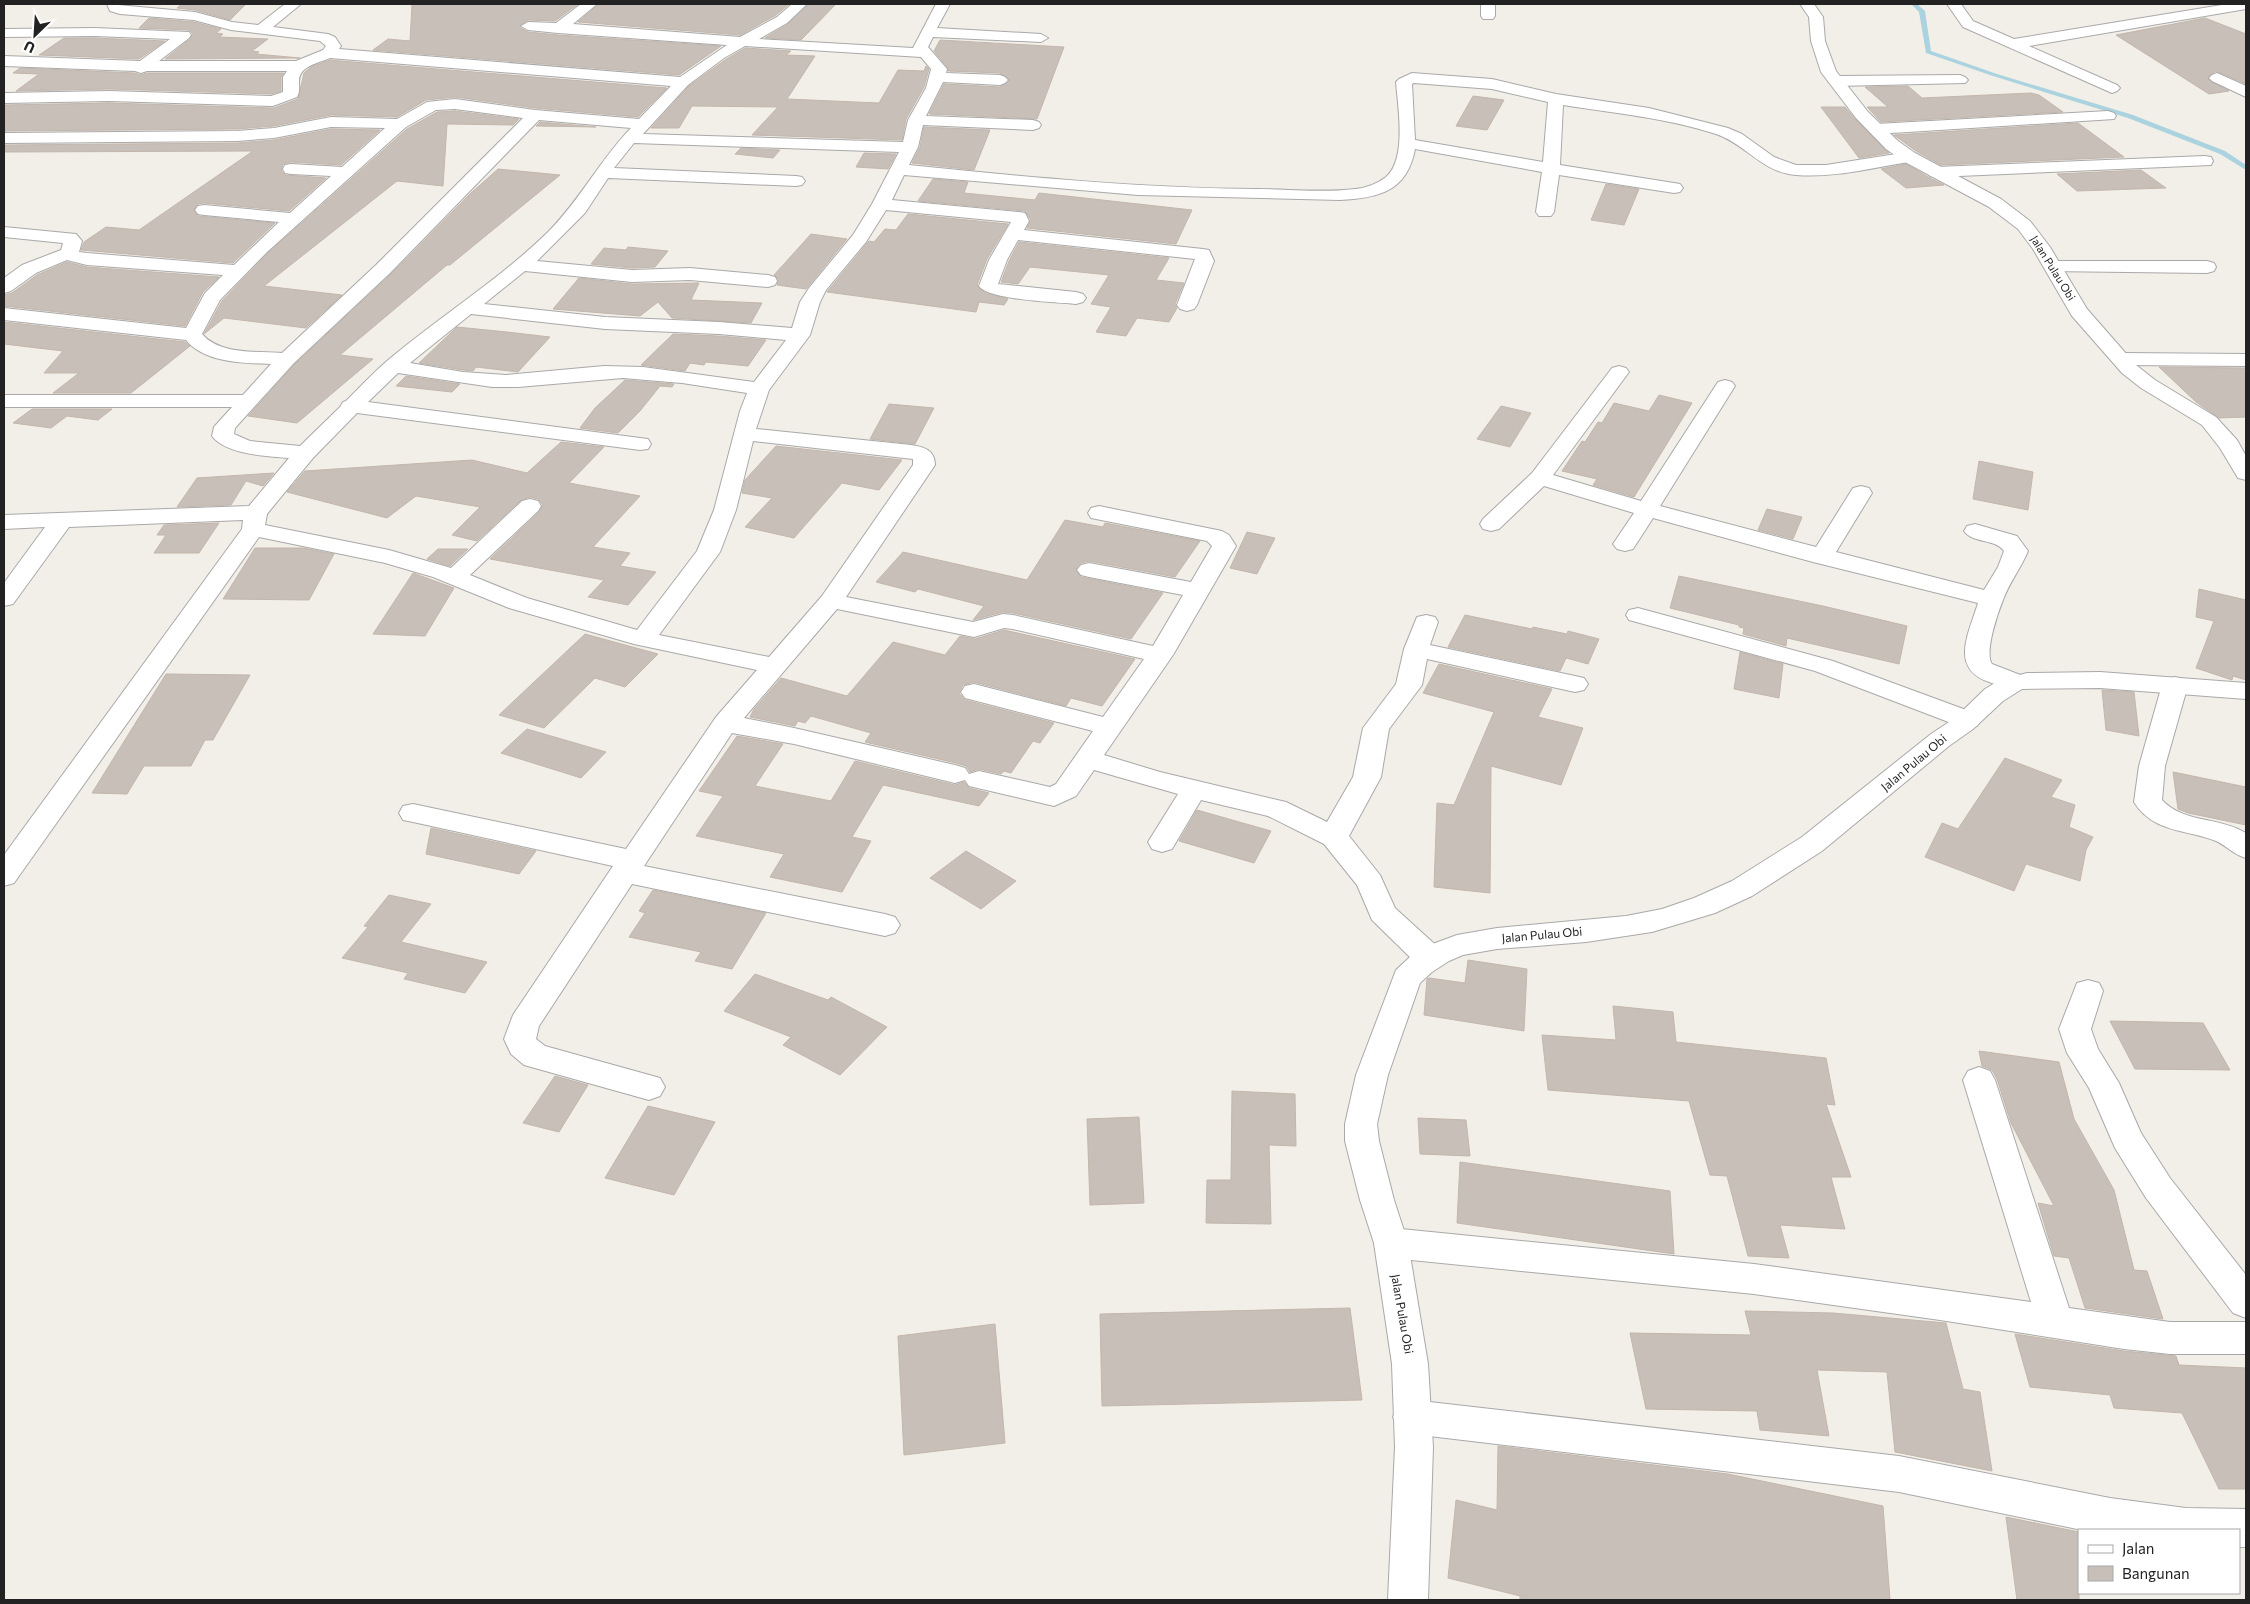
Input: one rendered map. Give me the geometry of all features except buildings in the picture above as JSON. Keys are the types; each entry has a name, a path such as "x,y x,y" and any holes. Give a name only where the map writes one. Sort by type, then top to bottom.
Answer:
{"street":[{"path":"4,61 84,65 298,66 328,53 334,46 330,40 323,37 220,24 195,16 120,10 113,6 115,4"},
{"path":"260,30 294,4"},
{"path":"558,29 590,4"},
{"path":"4,876 254,521 305,453 392,366 521,265 554,236 579,209 609,163 636,131 683,82 719,55 782,20 800,4"},
{"path":"644,639 708,552 725,510 750,411 759,389 800,335 810,302 818,288 860,238 900,169 910,147 916,120 934,88 939,69 924,54 920,47 943,4"},
{"name":"Jalan Pulau Obi","path":"1807,4 1816,17 1820,48 1829,72 1862,115 1892,145 1936,172 1980,194 2011,213 2034,236 2079,312 2130,369 2148,384 2209,421 2229,445 2246,473"},
{"path":"1954,4 1968,24 2112,88"},
{"path":"2012,44 2246,4"},
{"path":"4,33 95,32 184,35 220,24"},
{"path":"528,26 924,54"},
{"path":"51,64 95,32"},
{"path":"928,32 1041,38"},
{"path":"109,96 143,66 184,35"},
{"path":"328,53 683,82"},
{"path":"33,98 84,65"},
{"path":"4,98 109,96 273,101 292,94 291,77 298,66"},
{"path":"937,76 1000,80"},
{"path":"900,169 1187,194 1339,195 1379,189 1394,180 1401,168 1407,143 1408,130 1404,82 1407,79 1423,78 1475,82 1556,99 1649,113 1722,130 1736,136 1768,161 1796,170 1826,170 1909,156"},
{"path":"2217,78 2246,92"},
{"path":"1836,81 1960,80"},
{"path":"1545,212 1556,99"},
{"path":"192,336 212,297 292,218 400,124 424,109 444,104 535,115 636,131 910,147"},
{"path":"305,453 241,445 229,441 223,436 225,427 288,359 383,270 535,115"},
{"path":"1876,129 2108,116"},
{"path":"916,120 1032,125"},
{"path":"4,138 237,136 274,133 331,122 400,124"},
{"path":"1407,143 1550,176"},
{"path":"1936,172 2205,161"},
{"path":"292,169 345,172"},
{"path":"1468,170 1674,188"},
{"path":"604,173 796,181"},
{"path":"881,204 1021,218 998,260 988,286 996,290 1076,298"},
{"path":"204,210 292,218"},
{"path":"4,232 70,238 73,241 69,252 28,269 4,287"},
{"path":"1012,234 1203,254 1205,260 1187,305"},
{"path":"69,252 74,257 87,259 239,271"},
{"path":"521,265 632,276 690,274 768,281"},
{"path":"2054,267 2207,267"},
{"path":"467,308 605,323 709,327 800,335"},
{"path":"4,314 192,336"},
{"path":"192,336 196,343 206,349 288,359"},
{"path":"2121,358 2246,360"},
{"path":"392,366 485,380 506,381 605,372 646,373 694,378 759,389"},
{"path":"1491,524 1540,478 1619,372"},
{"path":"1625,544 1725,386"},
{"path":"4,401 250,401"},
{"path":"350,406 640,444"},
{"path":"649,1087 535,1056 522,1047 519,1037 524,1023 724,722 776,666 831,601 924,465 924,458 920,453 911,451 744,434"},
{"path":"1540,478 1821,557 1991,599"},
{"path":"1821,557 1861,493"},
{"path":"455,577 530,506"},
{"path":"724,722 794,736 1054,797 1066,790 1160,655 1224,546 1221,540 1214,536 1099,513"},
{"path":"4,522 62,520 254,521 455,577 518,603 644,639 776,666"},
{"path":"4,599 62,520"},
{"path":"1975,531 2009,541 2016,550 2010,567 1991,599 1976,652 1975,661 1982,670 2014,682 2088,678 2246,690"},
{"path":"1090,570 1198,591"},
{"path":"831,601 974,630 1004,621 1013,622 1160,655"},
{"path":"1638,616 1788,655 1858,678 1968,720"},
{"path":"1334,837 1352,801 1367,777 1370,752 1376,728 1409,685 1416,649 1426,622"},
{"path":"1416,649 1575,684"},
{"name":"Jalan Pulau Obi","path":"1408,1600 1414,1447 1410,1364 1391,1243 1377,1200 1362,1141 1361,1124 1372,1075 1407,978 1415,968 1429,957 1448,949 1480,941 1607,929 1666,918 1725,897 1770,872 1818,841 1871,799 1942,738 1968,720 1985,702 2014,682"},
{"path":"2174,686 2152,766 2148,802 2153,810 2169,819 2229,836 2246,848"},
{"path":"974,692 1110,727"},
{"path":"1087,759 1194,790 1276,808 1334,837 1370,882 1382,913 1429,957"},
{"path":"1162,842 1194,790"},
{"path":"413,813 629,866 886,925"},
{"path":"2088,991 2075,1029 2083,1053 2103,1082 2127,1139 2158,1188 2246,1302"},
{"path":"1979,1080 2055,1322"},
{"path":"1391,1243 1754,1279 1940,1304 2124,1333 2170,1338 2246,1338"},
{"path":"1412,1417 1898,1474 2110,1518 2186,1527 2246,1528"}],"waterway":[{"path":"1914,4 1922,11 1928,52 1995,75 2097,105 2163,128 2235,159 2246,168"}]}
